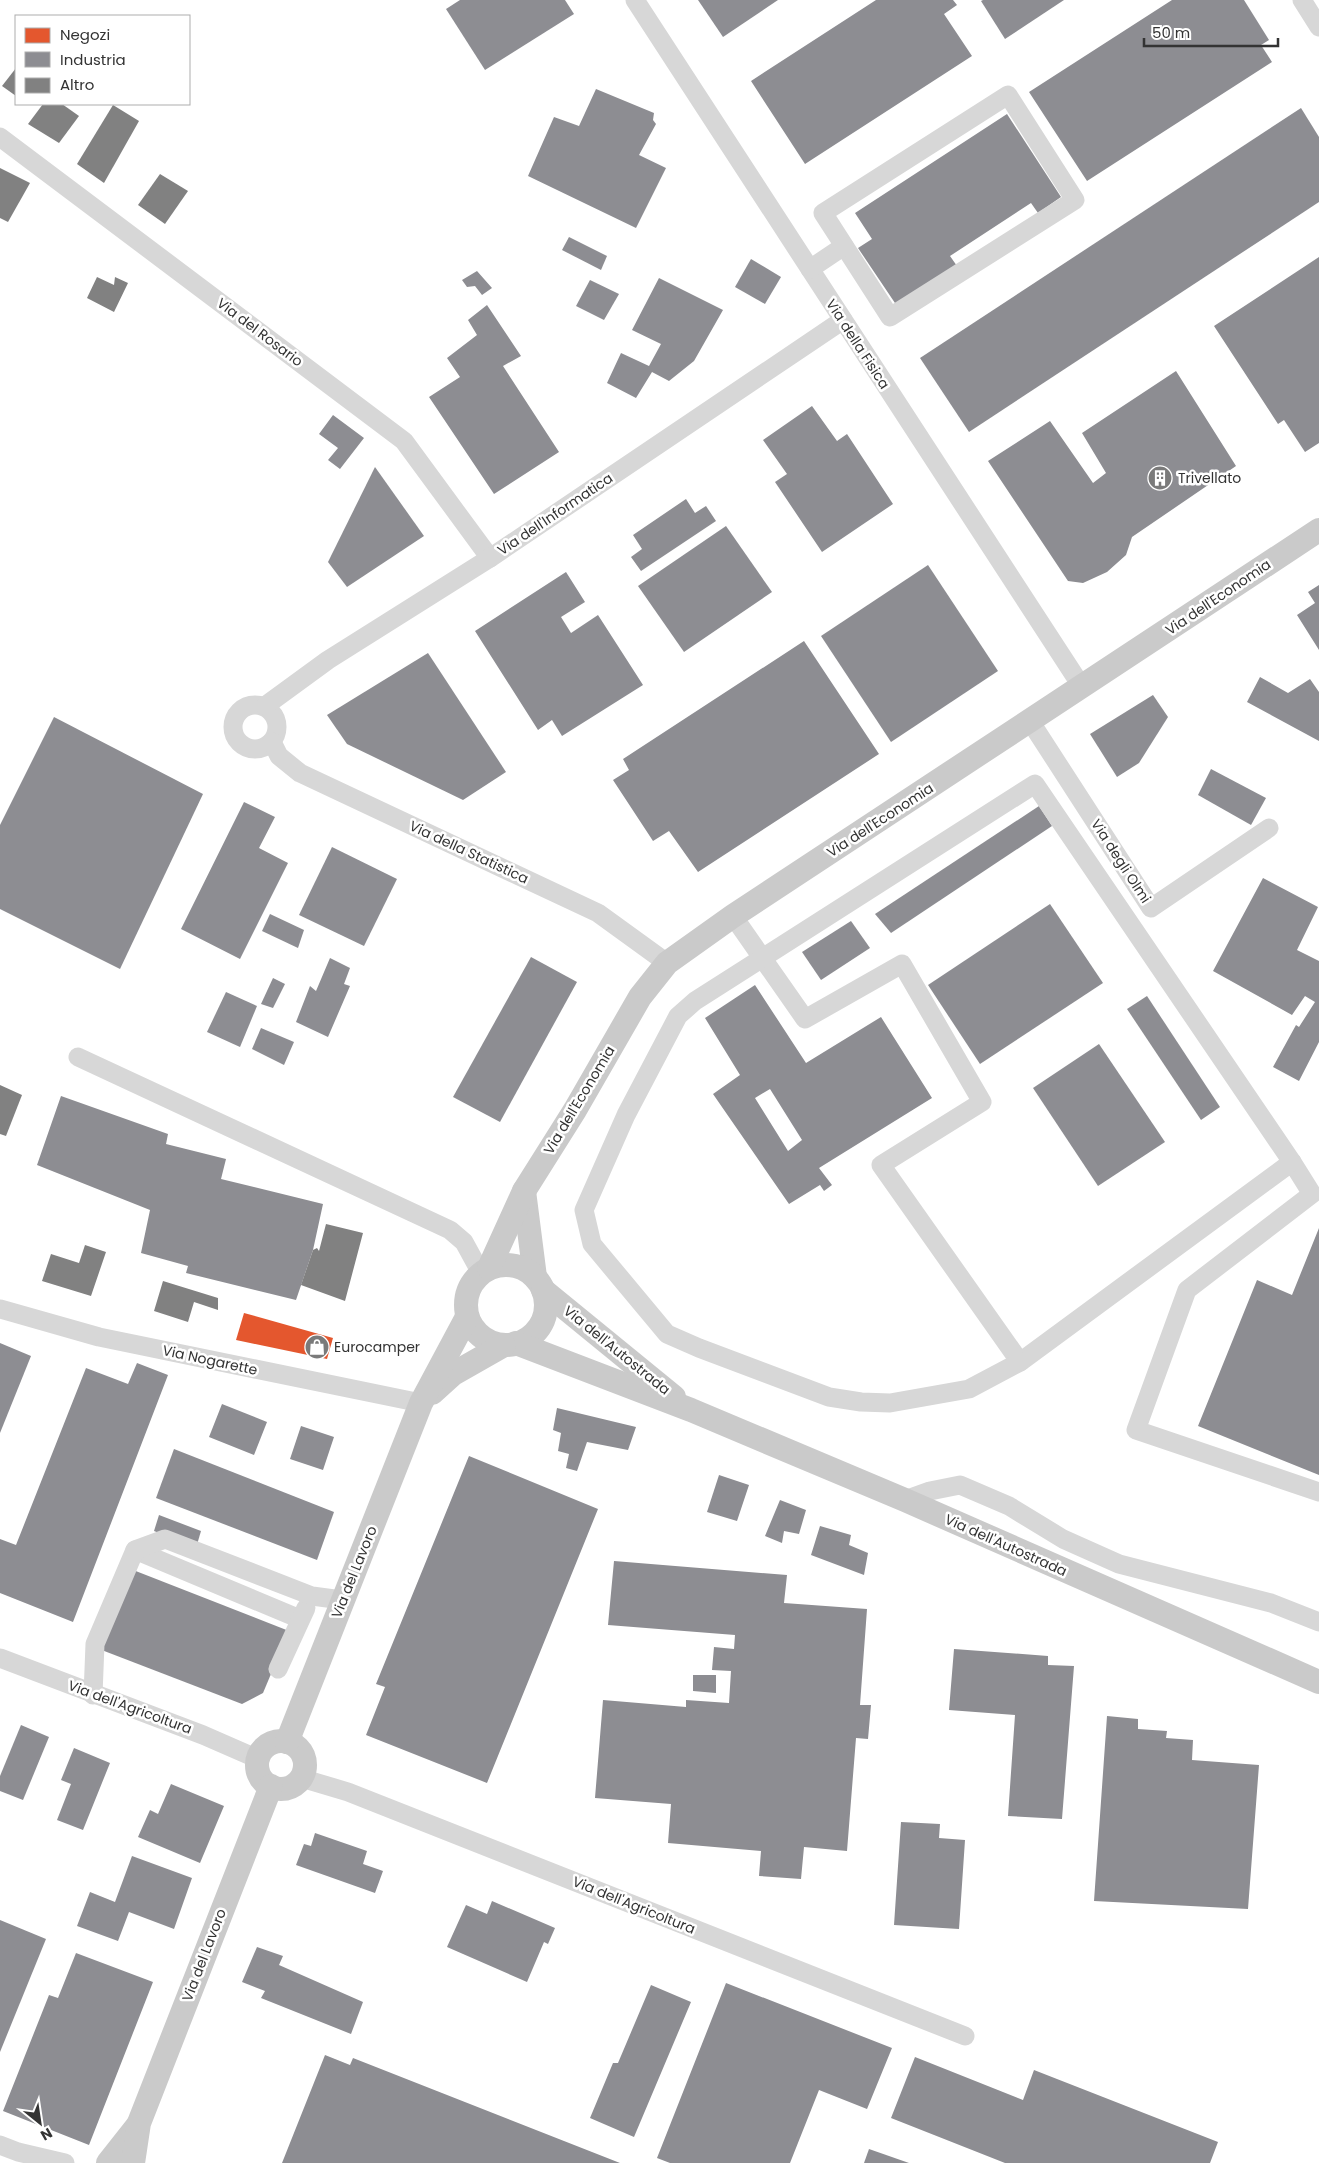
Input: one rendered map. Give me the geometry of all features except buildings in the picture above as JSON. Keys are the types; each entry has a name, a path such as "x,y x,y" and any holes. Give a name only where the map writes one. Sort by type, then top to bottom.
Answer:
{"main road":[{"name":"Via dell'Economia","path":"485,1271 524,1191 575,1110 640,997 667,963 733,916 1319,530"},
{"path":"524,1191 539,1284"},
{"name":"Via dell'Autostrada","path":"485,1271 501,1265 514,1265 525,1270 539,1284 691,1410"},
{"path":"467,1317 467,1293 472,1282 485,1271"},
{"name":"Via dell'Autostrada","path":"510,1344 528,1338 538,1329 544,1317 546,1303 539,1284"},
{"name":"Via dell'Autostrada","path":"467,1317 481,1337 492,1342 510,1344 691,1410 905,1500 1319,1682"},
{"name":"Via del Lavoro","path":"287,1742 421,1403 467,1317"},
{"name":"Via del Lavoro","path":"421,1403 453,1374 510,1344"},
{"path":"287,1742 294,1745 303,1757 304,1772 301,1778 290,1787 284,1789 265,1783 258,1772 258,1759 266,1747 272,1743 287,1742"},
{"name":"Via del Lavoro","path":"133,2163 139,2123 271,1786"},
{"name":"Via del Lavoro","path":"108,2163 139,2123"}],"street":[{"name":"Via della Fisica","path":"635,0 1082,687"},
{"path":"1302,0 1319,27"},
{"path":"1008,95 1075,200 890,318 844,246 823,213 1008,95"},
{"name":"Via del Rosario","path":"0,137 404,441 490,558"},
{"path":"810,269 844,246"},
{"name":"Via dell'Informatica","path":"265,706 328,660 490,558 843,320"},
{"path":"251,705 265,706 271,710 278,723 278,729 272,742 260,749 246,748 236,738 233,731 233,724 239,711 251,705"},
{"name":"Via degli Olmi","path":"1030,721 1151,908 1269,828"},
{"name":"Via della Statistica","path":"272,742 279,756 300,773 598,913 667,963"},
{"path":"1292,1162 1020,1362 969,1389 890,1403 861,1402 829,1397 667,1334 592,1244 584,1210 626,1115 678,1016 695,1002 1035,784 1292,1162 1312,1194 1187,1290 1136,1430 1319,1492"},
{"path":"733,916 805,1018 902,964 982,1102 881,1165 1020,1362"},
{"path":"78,1058 450,1230 464,1242 485,1271"},
{"name":"Via Nogarette","path":"0,1309 99,1337 421,1403"},
{"path":"905,1500 930,1491 960,1485 1010,1506 1063,1539 1119,1564 1272,1602 1319,1622"},
{"path":"93,1695 94,1644 134,1550 165,1539 312,1596 342,1600"},
{"path":"134,1550 300,1620"},
{"path":"278,1668 312,1596"},
{"name":"Via dell'Agricoltura","path":"0,1658 93,1695 203,1735 258,1759"},
{"name":"Via dell'Agricoltura","path":"301,1778 348,1792 965,2036"},
{"path":"0,2145 18,2152 65,2163"},
{"path":"0,2158 12,2163"}],"place":[{"name":"Trivellato","path":"1160,478"},
{"name":"Eurocamper","path":"317,1347"}]}
